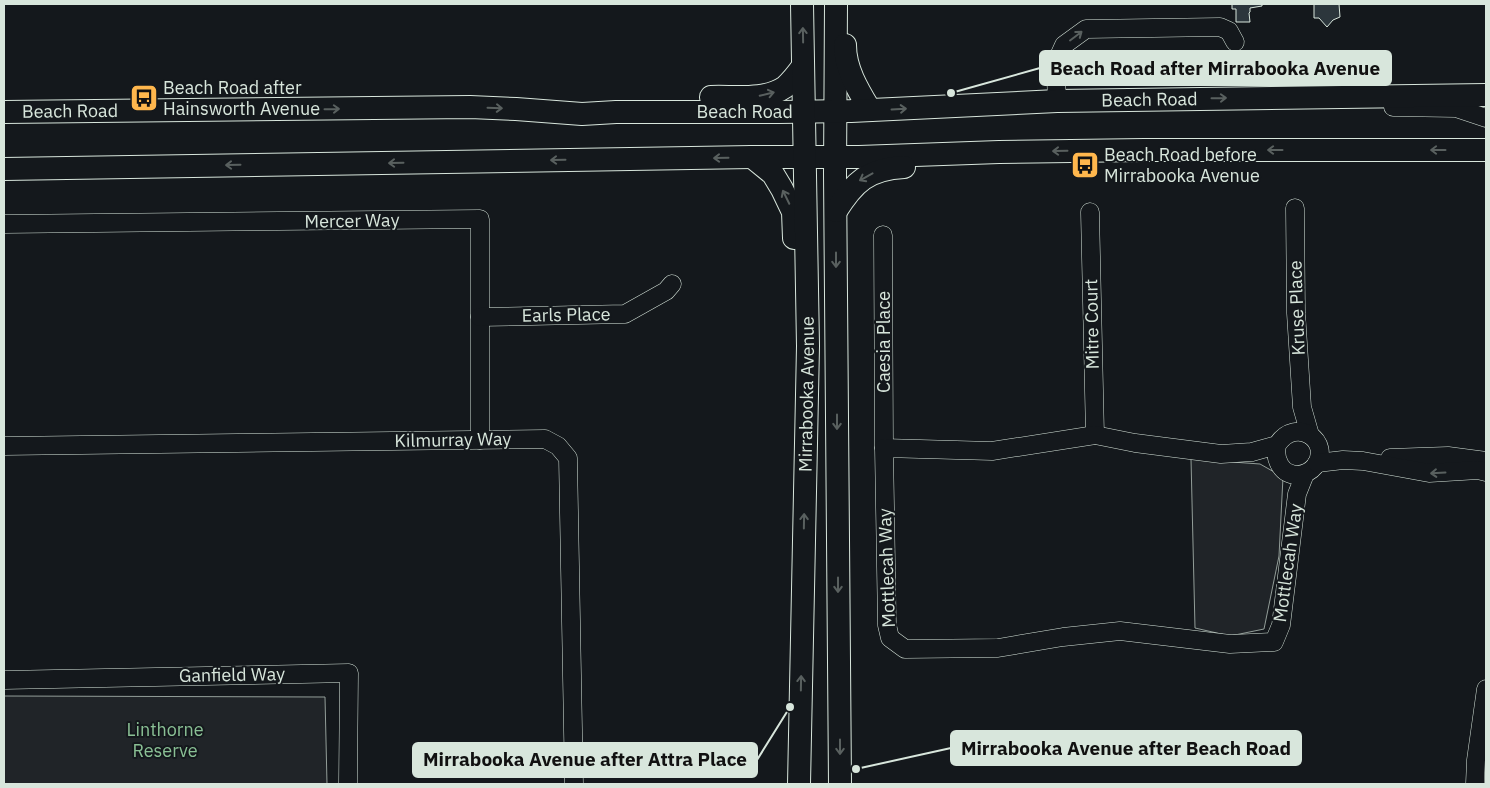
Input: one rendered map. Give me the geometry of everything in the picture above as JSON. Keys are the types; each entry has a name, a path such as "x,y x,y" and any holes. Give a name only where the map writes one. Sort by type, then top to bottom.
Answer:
{"main road":[{"name":"Mirrabooka Avenue","path":"800,784 808,346 802,4"},
{"name":"Mirrabooka Avenue","path":"836,4 835,157 840,784"},
{"path":"845,4 845,56 847,64 870,110"},
{"path":"616,112 658,98 764,96 786,86 804,66"},
{"name":"Beach Road","path":"4,112 470,107 582,114 616,112 836,111 1057,101 1486,95"},
{"path":"4,169 752,157 868,157 999,152 1486,150"},
{"path":"836,211 846,194 862,178 886,168 956,164 999,152"},
{"path":"752,157 773,174 793,212 795,313 808,346"}],"street":[{"path":"1057,101 1054,67 1064,46 1086,29 1220,27 1229,31 1235,42"},
{"path":"1329,96 1358,106 1456,108 1486,118"},
{"name":"Kruse Place","path":"1294,208 1295,305 1302,407 1314,440"},
{"name":"Mitre Court","path":"1090,212 1095,435"},
{"name":"Mercer Way","path":"4,224 480,220 480,440"},
{"name":"Caesia Place","path":"884,235 884,448"},
{"name":"Earls Place","path":"480,317 625,314 666,291 672,284"},
{"path":"1292,458 1302,407"},
{"path":"1292,458 1298,431 1338,450 1392,458 1448,456 1486,461"},
{"path":"884,448 992,451 1095,435 1135,443 1221,454 1252,452 1292,458 1363,461 1429,473 1478,470 1486,472"},
{"name":"Kilmurray Way","path":"4,446 545,439 558,446 568,458 574,784"},
{"name":"Mottlecah Way","path":"884,448 887,625 890,638 905,648 998,648 1063,637 1120,631 1230,644 1274,642 1281,624 1297,494 1292,458 1320,453 1314,440"},
{"name":"Ganfield Way","path":"4,680 349,673 348,784"},
{"path":"1475,784 1476,760 1486,689"}],"green space":[{"path":"1191,459 1260,464 1283,477 1279,556 1264,629 1230,636 1195,628"},
{"name":"Linthorne Reserve","path":"4,696 325,697 327,784 4,784"}],"building":[{"path":"1232,4 1262,4 1262,6 1250,8 1250,22 1236,22 1236,9 1232,9"},
{"path":"1314,4 1339,4 1340,17 1333,20 1327,27 1319,18 1314,18"}],"place":[{"name":"Beach Road after Mirrabooka Avenue","path":"951,93"},
{"name":"Beach Road after Hainsworth Avenue","path":"144,98"},
{"name":"Beach Road before Mirrabooka Avenue","path":"1085,165"},
{"name":"Mirrabooka Avenue after Attra Place","path":"790,707"},
{"name":"Mirrabooka Avenue after Beach Road","path":"856,769"}]}
